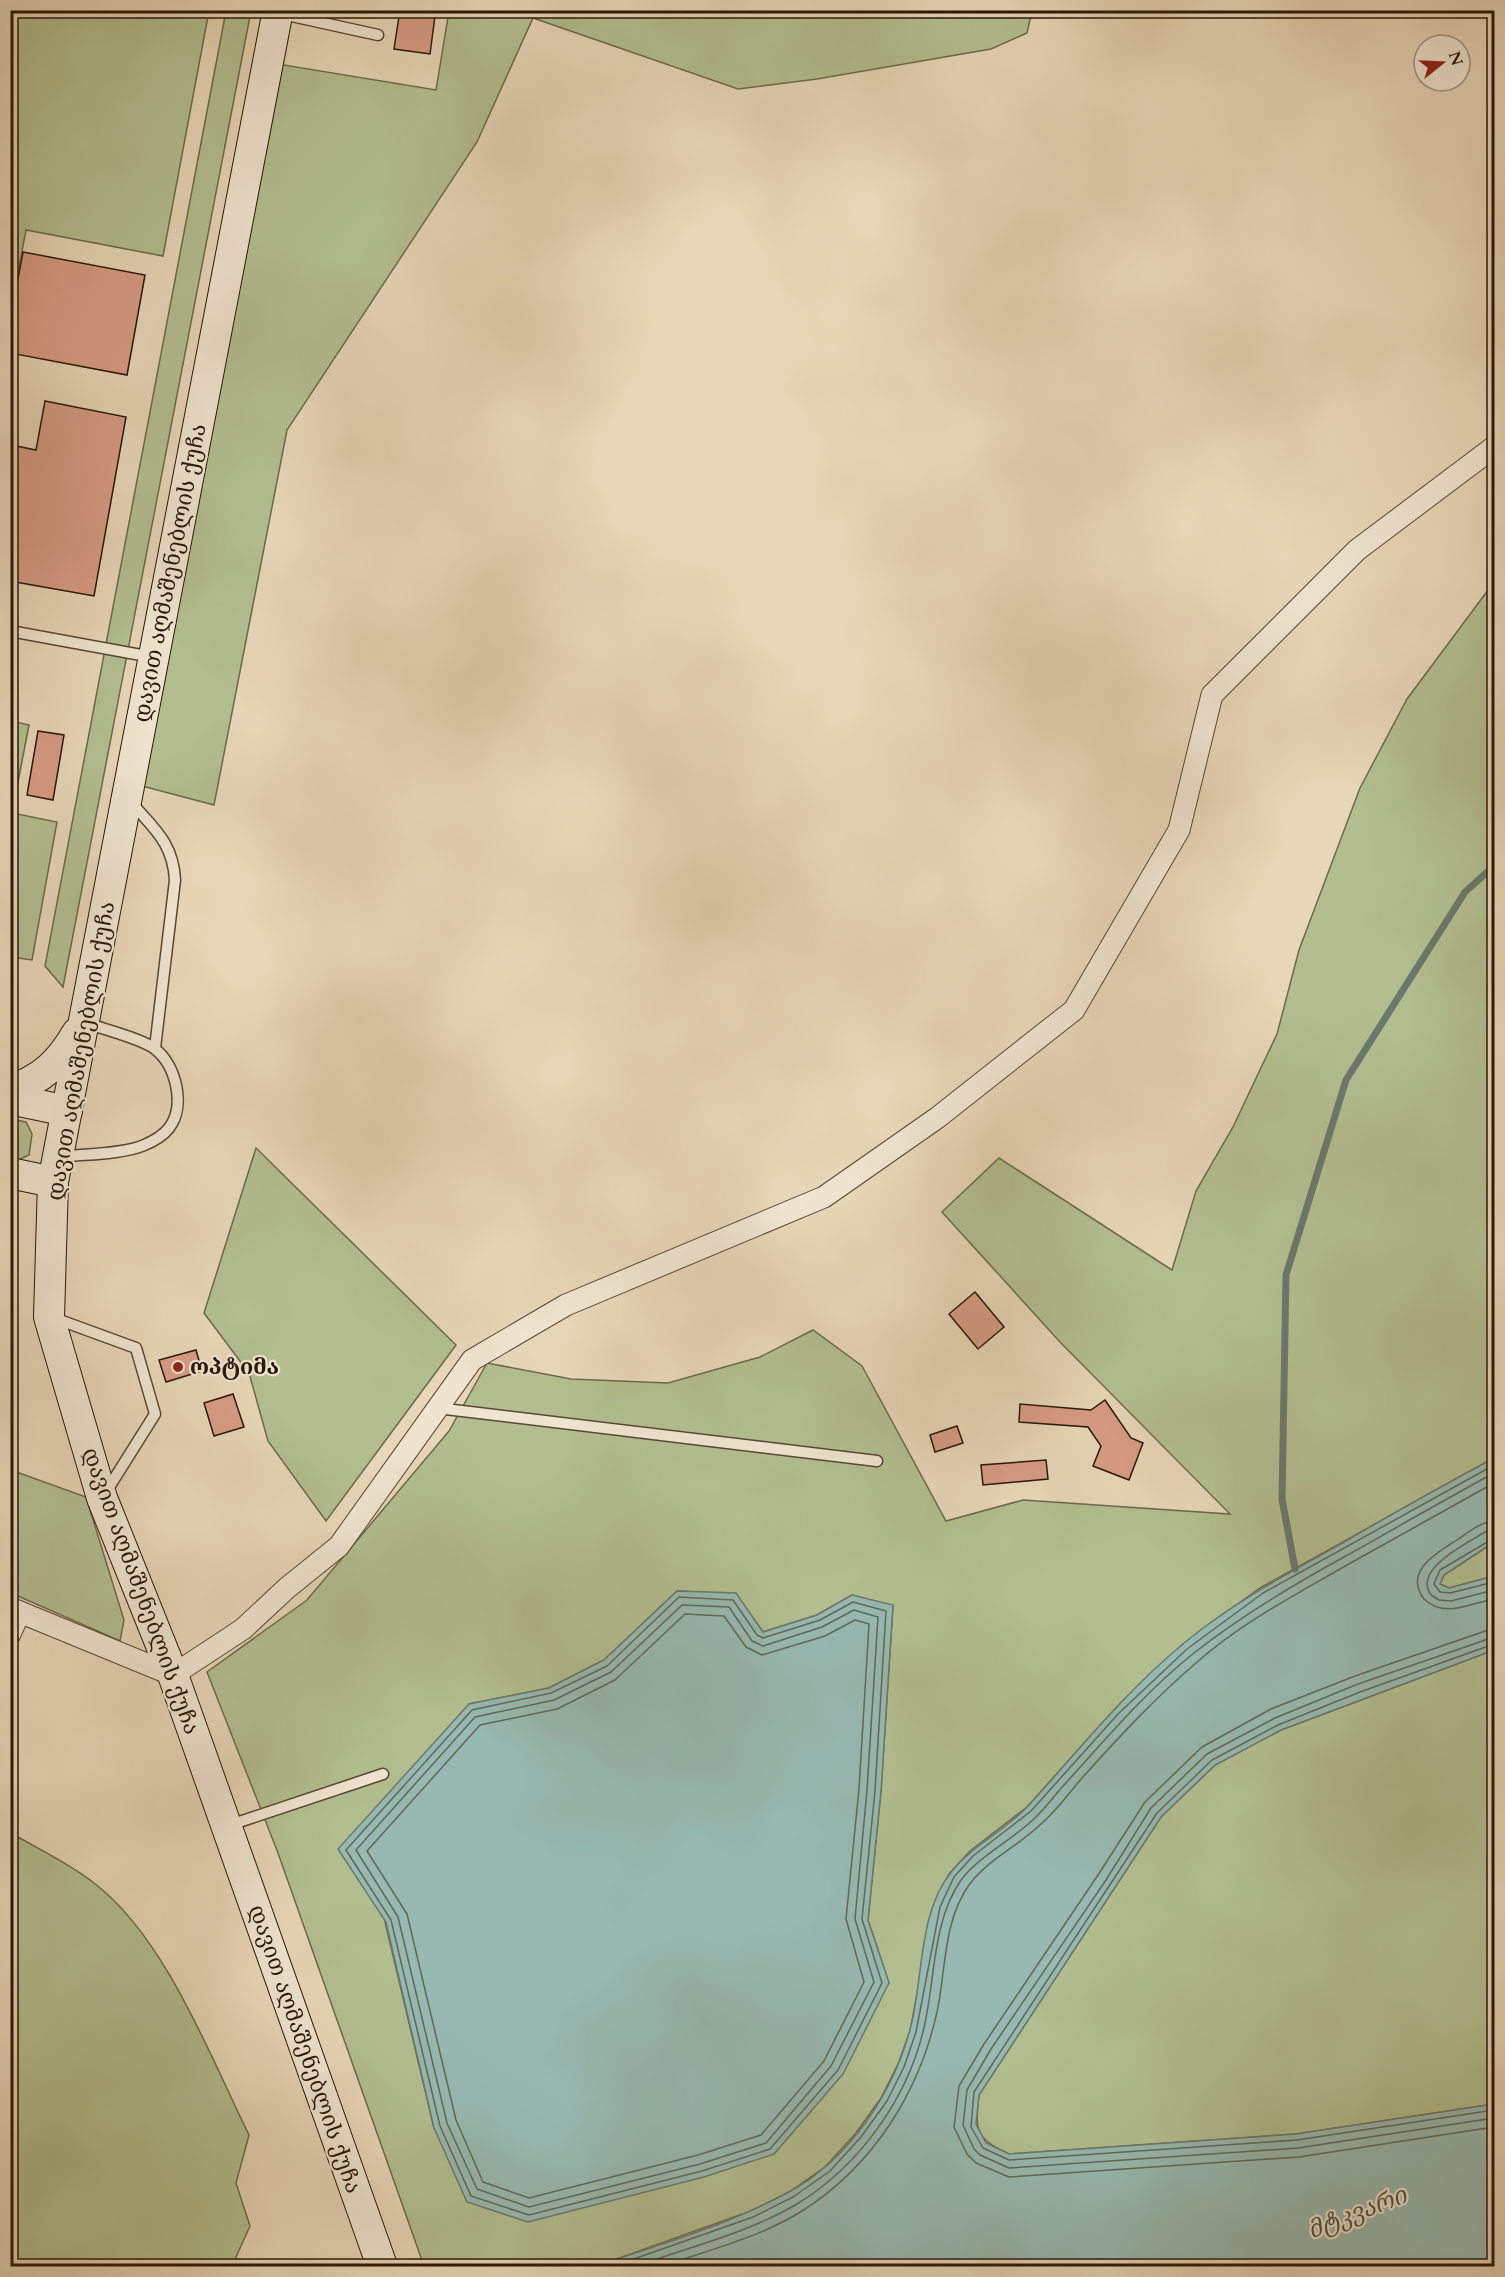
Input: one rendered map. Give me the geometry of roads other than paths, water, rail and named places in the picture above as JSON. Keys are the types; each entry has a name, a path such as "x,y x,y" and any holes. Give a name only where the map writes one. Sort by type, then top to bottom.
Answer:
{"main road":[{"name":"დავით აღმაშენებლის ქუჩა","path":"278,12 56,1170 50,1317 102,1498 173,1675 382,2266"},
{"path":"10,1090 32,1083 63,1058 83,1022"},
{"path":"10,1100 67,1111"},
{"path":"10,1173 56,1170"}],"street":[{"path":"10,1634 15,1610 173,1675 243,1629 287,1588 339,1546 472,1360 566,1305 824,1197 937,1118 1074,1010 1179,830 1212,695 1357,550 1494,447"}],"lane":[{"path":"278,12 378,35"},
{"path":"10,631 154,658"},
{"path":"127,798 163,839 174,858 175,880 154,1048"},
{"path":"56,1170 140,1147 157,1139 170,1127 177,1107 176,1086 169,1064 154,1048 83,1022"},
{"path":"50,1317 136,1348 155,1414 102,1498"},
{"path":"436,1408 877,1461"},
{"path":"226,1827 383,1774"}],"water":[{"name":"მტკვარი","path":"1494,1458 1494,1542 1444,1575 1440,1584 1449,1588 1494,1576 1494,1650 1281,1730 1215,1765 1161,1817 979,2095 976,2124 986,2143 1009,2154 1296,2134 1494,2104 1494,2266 597,2266 741,2215 787,2193 810,2179 832,2161 868,2118 896,2069 913,2017 928,1922 942,1886 961,1861 1020,1814 1122,1701 1162,1662 1201,1629 1279,1579"},
{"path":"677,1591 736,1593 763,1632 817,1615 852,1595 893,1605 881,1791 868,1920 889,1983 843,2074 774,2154 704,2177 528,2222 467,2202 434,2128 386,1922 338,1849 469,1704 549,1688 604,1660"}],"waterway":[{"path":"1295,1569 1282,1499 1286,1275 1346,1080 1465,892 1494,866"}],"place":[{"name":"ოპტიმა","path":"178,1367"}]}
